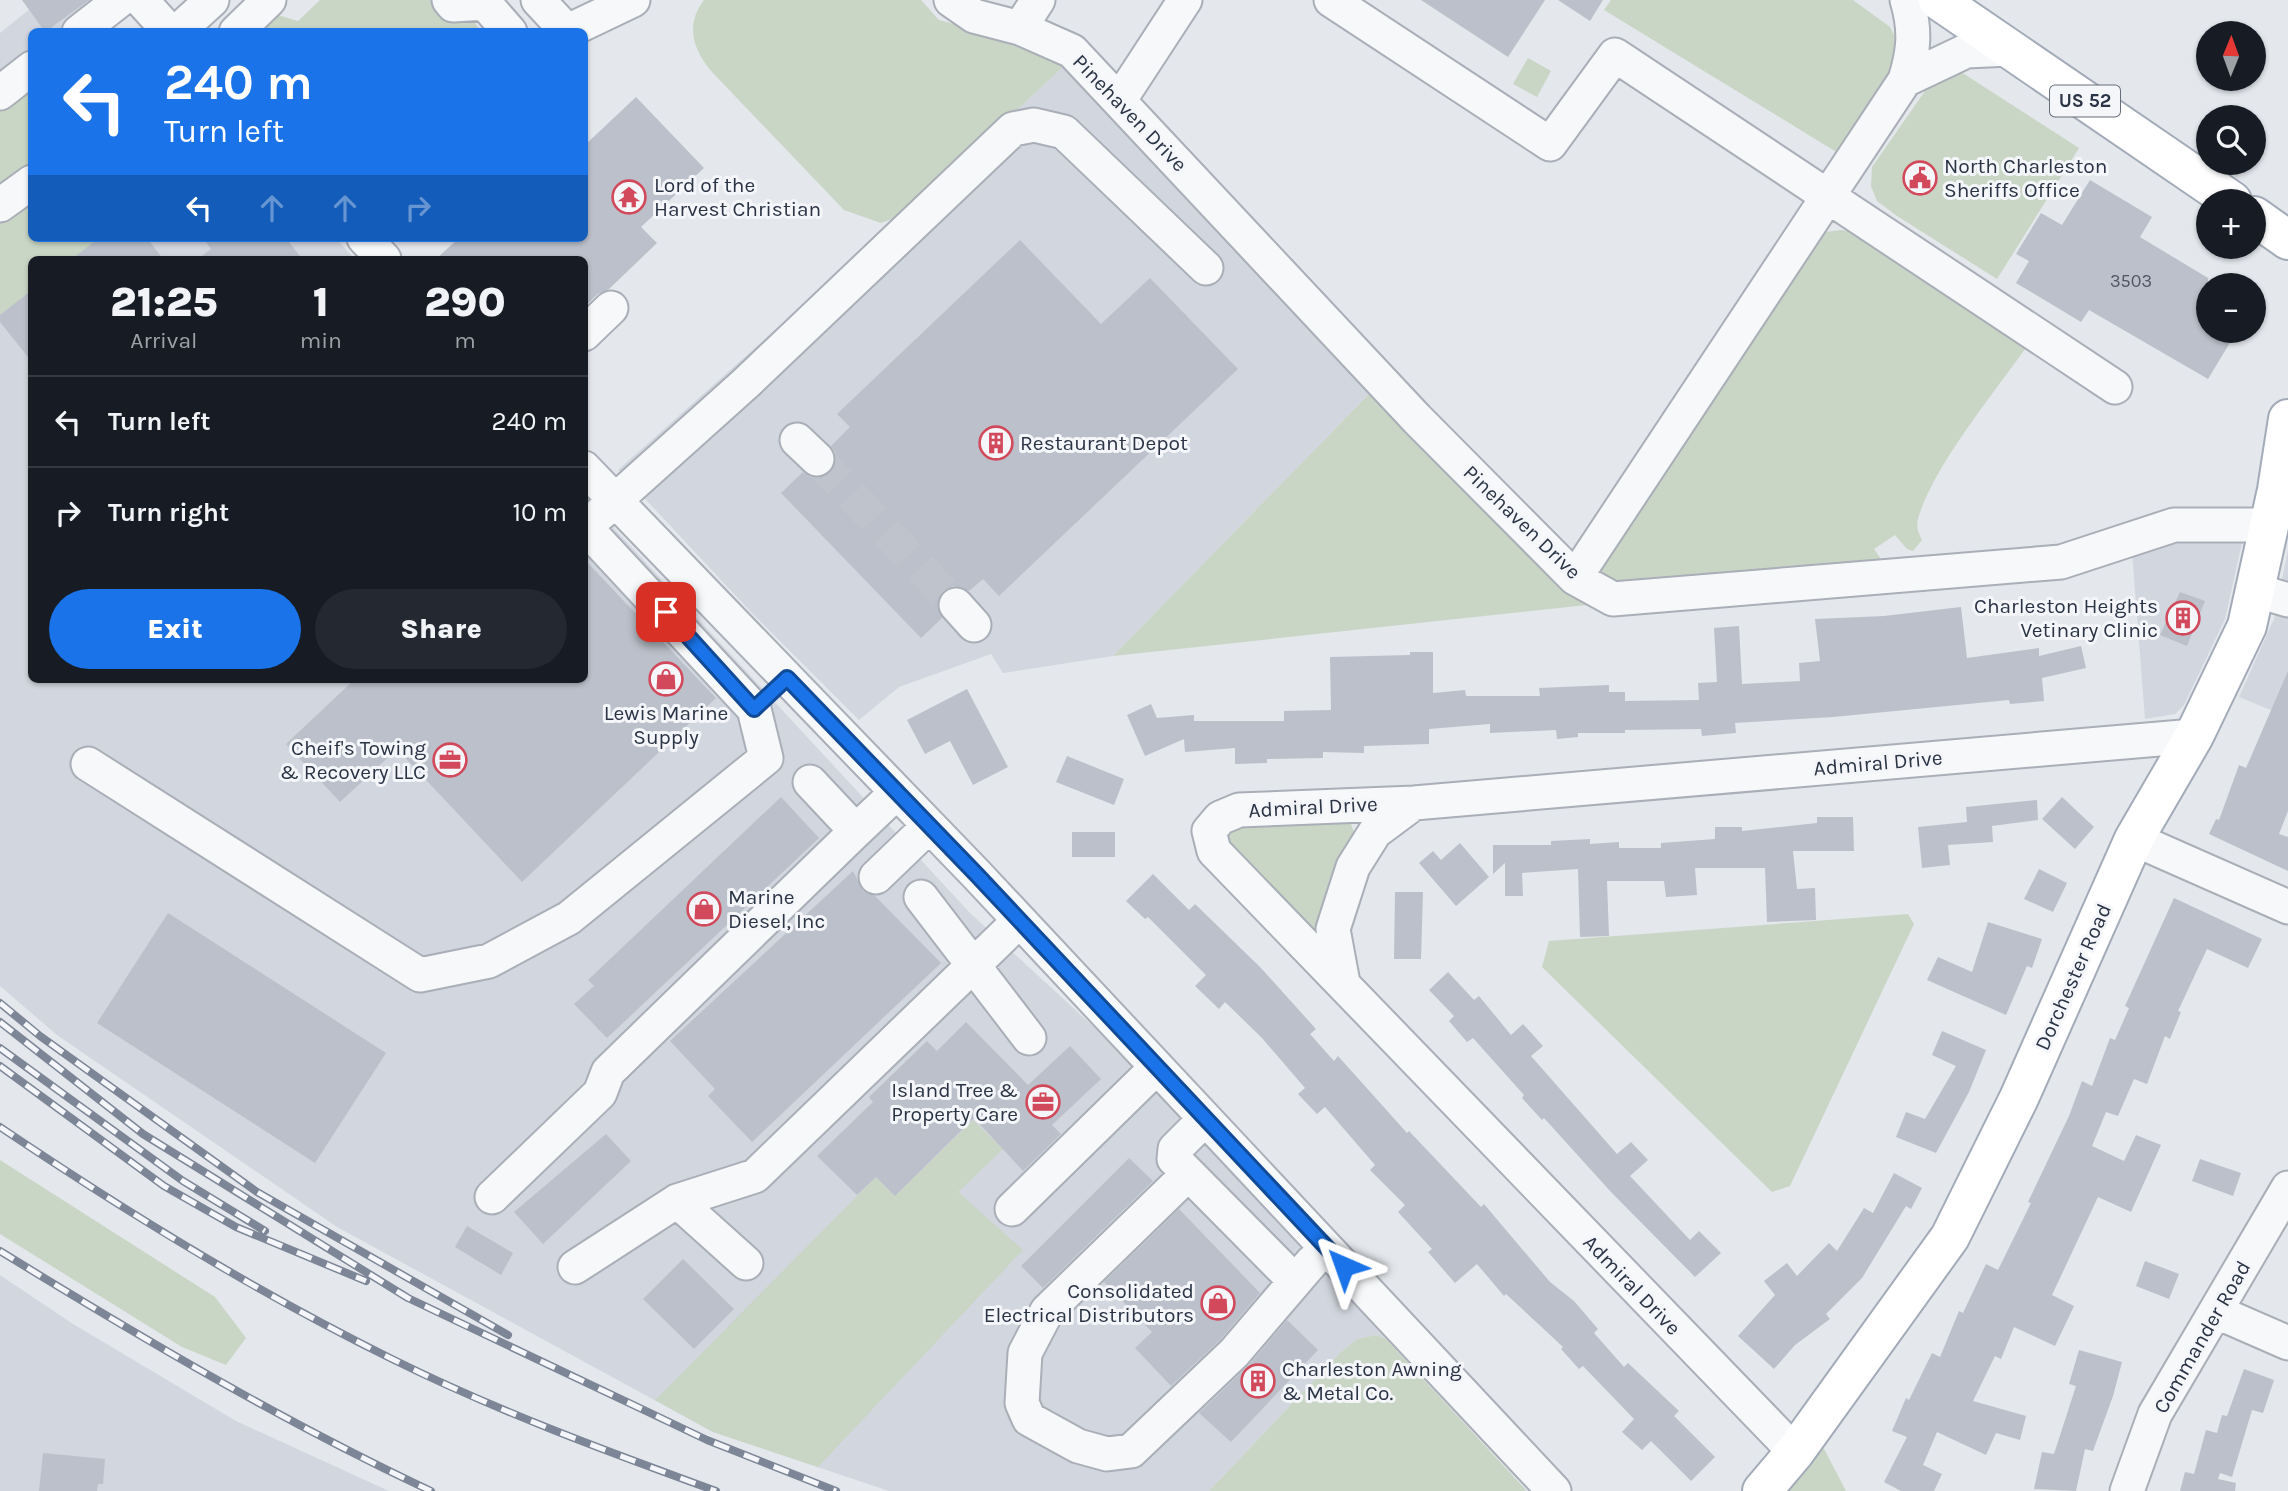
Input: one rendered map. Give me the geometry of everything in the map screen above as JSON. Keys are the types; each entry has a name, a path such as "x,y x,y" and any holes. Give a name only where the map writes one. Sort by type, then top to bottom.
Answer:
{"main road":[{"name":"US 52","path":"1938,0 2214,189"},
{"path":"2266,224 2288,240"},
{"name":"Dorchester Road","path":"1762,1491 1795,1452 1950,1237 2019,1098 2134,839 2194,736 2247,626 2271,595 2269,525 2288,419"}],"street":[{"path":"84,28 120,0"},
{"path":"141,0 166,28"},
{"path":"181,28 212,0 235,28"},
{"path":"239,28 269,0"},
{"path":"449,0 453,5 483,2 506,28"},
{"path":"538,0 564,28"},
{"path":"573,28 633,0"},
{"name":"Pinehaven Drive","path":"951,0 974,16 1020,28 1072,51 1417,419 1575,578 1614,599 2061,562 2174,525 2269,525"},
{"path":"1020,28 1038,0"},
{"path":"1119,101 1185,0"},
{"path":"1331,0 1550,144 1615,55 2115,387"},
{"path":"1575,578 1905,80 1914,51 1914,24 1907,0"},
{"path":"1905,80 1966,51 2010,49"},
{"path":"0,93 28,71"},
{"path":"588,524 746,383 1013,129 1034,125 1064,132 1206,268"},
{"path":"0,205 28,185"},
{"path":"588,330 611,308"},
{"path":"588,472 897,792 1554,1491"},
{"path":"88,764 420,975 489,961 569,918 765,758 754,709 588,530"},
{"path":"754,709 787,678"},
{"name":"Admiral Drive","path":"1795,1452 1214,851 1209,831 1220,818 1239,810 1414,803 2194,736"},
{"path":"810,782 856,831"},
{"path":"492,1197 600,1093 608,1072 897,792"},
{"path":"1343,983 1333,929 1353,867 1376,832 1414,803"},
{"path":"876,877 929,826"},
{"path":"2134,839 2288,907"},
{"path":"921,897 1029,1038"},
{"path":"575,1267 677,1201 755,1175 1019,921"},
{"path":"1012,1209 1157,1067"},
{"path":"1205,1119 1175,1149 1174,1160 1287,1273 1299,1277"},
{"path":"1188,1174 1047,1311 1025,1353 1022,1403 1029,1419 1078,1446 1107,1454 1131,1451 1234,1353 1326,1247"},
{"name":"Commander Road","path":"2127,1491 2155,1415 2288,1188"},
{"path":"677,1201 746,1263"},
{"path":"2217,1312 2288,1343"}],"shaded area":[{"path":"41,0 120,0 83,28 28,28 28,69 0,75 0,33"},
{"path":"1064,66 1374,389 1113,656 1003,673 991,654 899,687 859,720 751,612 618,470 904,215"},
{"path":"94,242 339,242 352,256 76,256"},
{"path":"28,292 28,683 588,683 588,500 970,913 1132,1062 1386,1339 1376,1335 1357,1339 1340,1353 1209,1491 889,1491 713,1432 337,1227 57,1035 0,986 0,315"},
{"path":"2246,525 2225,619 2184,705 2175,714 2145,719 2131,539"},
{"path":"2288,550 2288,717 2239,697 2274,619"},
{"path":"0,1275 73,1324 236,1421 389,1491 0,1491"}],"green space":[{"path":"320,0 458,0 479,28 254,28 271,13 298,21"},
{"path":"704,0 921,0 939,20 1034,45 1064,66 904,215 881,223 844,210 711,71 696,45 693,28 698,9"},
{"path":"1611,0 1853,0 1890,27 1898,42 1914,51 1838,153 1604,10"},
{"path":"1528,58 1551,71 1537,97 1513,84"},
{"path":"28,69 28,242 100,242 81,256 28,256 28,294 0,315 0,75"},
{"path":"1961,72 2079,148 1997,279 1897,216 1877,201 1871,186 1872,167 1932,81"},
{"path":"1848,231 2027,346 1936,477 1918,519 1917,525 1922,540 1913,551 1907,549 1895,535 1874,549 1885,565 1608,582 1596,569 1826,232"},
{"path":"1374,389 1563,590 1587,605 1113,656"},
{"path":"1350,821 1355,835 1335,864 1319,926 1311,929 1232,853 1226,836 1230,830 1242,826"},
{"path":"1908,914 1914,924 1790,1186 1772,1192 1542,967 1549,941"},
{"path":"973,1120 1003,1149 958,1192 1023,1250 818,1467 713,1432 655,1400 876,1177 895,1196"},
{"path":"0,1160 215,1297 246,1338 226,1365 182,1347 0,1234"},
{"path":"1376,1335 1386,1339 1527,1491 1209,1491 1340,1353 1357,1339"},
{"path":"1822,1445 1846,1491 1782,1491"}],"building":[{"path":"22,0 89,0 50,28 42,28"},
{"path":"1421,0 1545,0 1508,57"},
{"path":"1558,0 1603,0 1590,21"},
{"name":"Lord of the Harvest Christian","path":"636,97 704,168 641,227 657,243 609,289 588,303 588,256 439,256 455,242 588,242 588,142"},
{"path":"2090,180 2152,217 2140,237 2200,273 2196,273 2196,343 2230,343 2208,379 2089,310 2081,322 2016,283 2029,261 2016,254 2041,213 2062,225"},
{"name":"Restaurant Depot","path":"1020,240 1101,324 1150,278 1238,369 999,596 983,579 969,591 953,586 944,590 938,600 942,618 921,638 781,493 803,472 813,478 823,477 831,472 836,454 831,446 850,427 837,414"},
{"path":"94,242 150,242 161,256 76,256"},
{"path":"206,242 289,242 300,256 202,256 211,249"},
{"path":"28,293 28,357 0,322 0,315"},
{"path":"588,563 716,698 522,882 397,749 340,802 286,744 351,683 588,683"},
{"name":"Charleston Heights Vetinary Clinic","path":"2180,592 2205,601 2187,646 2160,635"},
{"path":"1961,607 1967,658 2039,648 2039,656 2081,646 2086,668 2042,678 2044,701 2010,704 2009,700 1833,717 1735,723 1736,733 1702,736 1701,729 1625,730 1625,733 1578,733 1578,737 1557,739 1556,730 1490,733 1490,724 1429,729 1429,744 1364,746 1364,753 1323,752 1323,758 1267,759 1267,763 1235,764 1235,748 1185,752 1184,739 1145,756 1127,715 1151,704 1157,718 1194,715 1194,721 1284,721 1284,711 1331,710 1330,657 1410,655 1410,652 1433,652 1433,693 1465,690 1466,696 1540,696 1539,688 1609,685 1609,692 1625,692 1625,701 1699,700 1698,683 1717,682 1714,628 1739,626 1742,684 1800,681 1799,663 1820,661 1815,619 1884,616"},
{"path":"2288,671 2288,811 2279,834 2288,837 2288,871 2209,834 2216,819 2219,820 2239,765 2246,768"},
{"path":"967,689 1008,767 973,785 950,741 925,754 907,720"},
{"path":"1067,756 1124,779 1114,805 1056,782"},
{"name":"Marine Diesel, Inc","path":"781,797 819,838 607,1038 574,1004 594,986 588,980"},
{"path":"2062,797 2094,827 2075,849 2042,819"},
{"path":"2037,800 2038,820 1992,826 1993,842 1948,845 1950,865 1922,868 1918,827 1967,822 1966,807"},
{"path":"1817,817 1853,817 1854,851 1793,851 1797,889 1815,888 1816,920 1767,922 1765,868 1695,868 1697,895 1666,897 1664,881 1607,881 1609,936 1580,937 1578,869 1522,873 1523,896 1505,896 1505,863 1493,874 1493,845 1551,845 1551,841 1590,839 1590,844 1619,842 1619,848 1661,848 1661,843 1715,839 1715,827 1742,827 1742,831 1817,823"},
{"path":"1072,832 1115,832 1115,857 1072,857"},
{"path":"1460,843 1489,877 1456,906 1419,863 1433,851 1441,860"},
{"path":"2039,869 2067,883 2053,912 2024,899"},
{"path":"853,871 863,891 875,896 941,963 752,1142 708,1096 715,1089 670,1041"},
{"path":"1153,874 1189,910 1195,904 1260,967 1316,1029 1310,1034 1334,1061 1338,1056 1407,1133 1409,1131 1481,1207 1484,1204 1550,1282 1574,1301 1598,1329 1594,1333 1624,1367 1628,1363 1679,1411 1674,1416 1715,1457 1691,1481 1651,1441 1642,1450 1622,1432 1634,1419 1583,1366 1579,1369 1561,1349 1563,1347 1506,1294 1504,1296 1477,1264 1455,1283 1428,1252 1432,1249 1398,1212 1405,1205 1370,1170 1375,1165 1325,1107 1317,1114 1298,1094 1305,1088 1262,1038 1225,1002 1219,1009 1195,986 1206,975 1148,917 1145,919 1126,901"},
{"path":"1395,892 1423,892 1421,959 1394,959"},
{"path":"2174,898 2262,939 2248,968 2207,949 2178,1011 2181,1012 2170,1039 2165,1036 2147,1084 2134,1079 2118,1116 2106,1112 2092,1146 2124,1161 2136,1135 2161,1145 2131,1212 2098,1197 2052,1295 2074,1306 2055,1346 2014,1327 2001,1359 1995,1356 1973,1401 2026,1416 2020,1440 1996,1433 1986,1455 1937,1432 1923,1465 1942,1474 1934,1491 1901,1491 1884,1482 1907,1437 1892,1431 1906,1398 1909,1400 1932,1353 1940,1357 1959,1311 1963,1313 1986,1264 1998,1270 2031,1203 2028,1202 2069,1116 2082,1081 2092,1086 2110,1038 2115,1040 2129,1008 2125,1006"},
{"path":"168,913 386,1053 315,1163 97,1023"},
{"path":"1988,922 2042,939 2032,968 2027,966 2006,1015 1927,980 1938,957 1972,972"},
{"path":"1448,972 1474,1000 1479,996 1511,1035 1523,1024 1543,1046 1531,1056 1617,1154 1631,1142 1648,1160 1630,1176 1690,1240 1699,1231 1721,1253 1695,1277 1611,1192 1544,1118 1542,1120 1522,1098 1524,1095 1473,1038 1467,1042 1449,1021 1454,1016 1429,990"},
{"path":"966,1022 1028,1085 1070,1046 1101,1079 1052,1125 1061,1134 1023,1171 974,1118 895,1196 876,1177 857,1195 817,1156 873,1102 869,1097 927,1041 937,1051"},
{"path":"1942,1031 1986,1050 1969,1092 1936,1153 1896,1137 1906,1112 1925,1119 1956,1066 1932,1055"},
{"path":"606,1134 631,1161 543,1244 514,1212"},
{"name":"Consolidated Electrical Distributors","path":"1129,1158 1153,1181 1043,1288 1021,1266"},
{"path":"2200,1159 2241,1173 2233,1196 2192,1181"},
{"path":"1894,1173 1922,1188 1911,1209 1906,1206 1862,1278 1826,1314 1830,1319 1795,1345 1774,1369 1738,1336 1775,1295 1764,1281 1787,1263 1797,1276 1829,1243 1837,1251 1864,1208 1873,1213"},
{"name":"Consolidated Electrical Distributors","path":"1179,1209 1260,1293 1220,1340 1171,1386 1135,1348 1152,1332 1104,1282"},
{"path":"467,1226 513,1253 501,1275 455,1247"},
{"path":"683,1259 734,1309 694,1349 643,1299"},
{"path":"2145,1261 2179,1274 2169,1299 2136,1286"},
{"name":"Charleston Awning & Metal Co.","path":"1287,1320 1318,1350 1231,1442 1199,1413 1247,1367"},
{"path":"2079,1350 2122,1362 2113,1396 2093,1451 2085,1449 2076,1491 2034,1489 2042,1452 2054,1454 2076,1386 2069,1384"},
{"path":"2244,1369 2274,1380 2263,1413 2252,1410 2232,1477 2220,1473 2218,1479 2236,1483 2235,1491 2180,1491 2185,1472 2194,1474 2206,1430 2217,1433 2222,1415 2227,1416"},
{"path":"43,1453 105,1459 103,1484 98,1484 97,1491 39,1491"}],"tunnel":[{"path":"817,459 956,605"}],"railway":[{"path":"0,1003 40,1036 257,1192 508,1335"},
{"path":"0,1022 143,1134 408,1298 707,1440 836,1491"},
{"path":"0,1048 183,1181 265,1231"},
{"path":"0,1066 164,1186 236,1227 366,1281"},
{"path":"0,1127 192,1250 392,1359 512,1413 716,1491"},
{"path":"0,1251 212,1377 320,1436 431,1491"}],"place":[{"name":"North Charleston Sheriffs Office","path":"1920,178"},
{"name":"Lord of the Harvest Christian","path":"629,197"},
{"name":"Restaurant Depot","path":"996,443"},
{"name":"Charleston Heights Vetinary Clinic","path":"2183,618"},
{"name":"Lewis Marine Supply","path":"666,679"},
{"name":"Cheif's Towing & Recovery LLC","path":"450,760"},
{"name":"Marine Diesel, Inc","path":"704,909"},
{"name":"Island Tree & Property Care","path":"1043,1102"},
{"name":"Consolidated Electrical Distributors","path":"1218,1303"},
{"name":"Charleston Awning & Metal Co.","path":"1258,1381"}],"route":[{"path":"666,612 754,709 787,678 977,875 1344,1266"}]}
